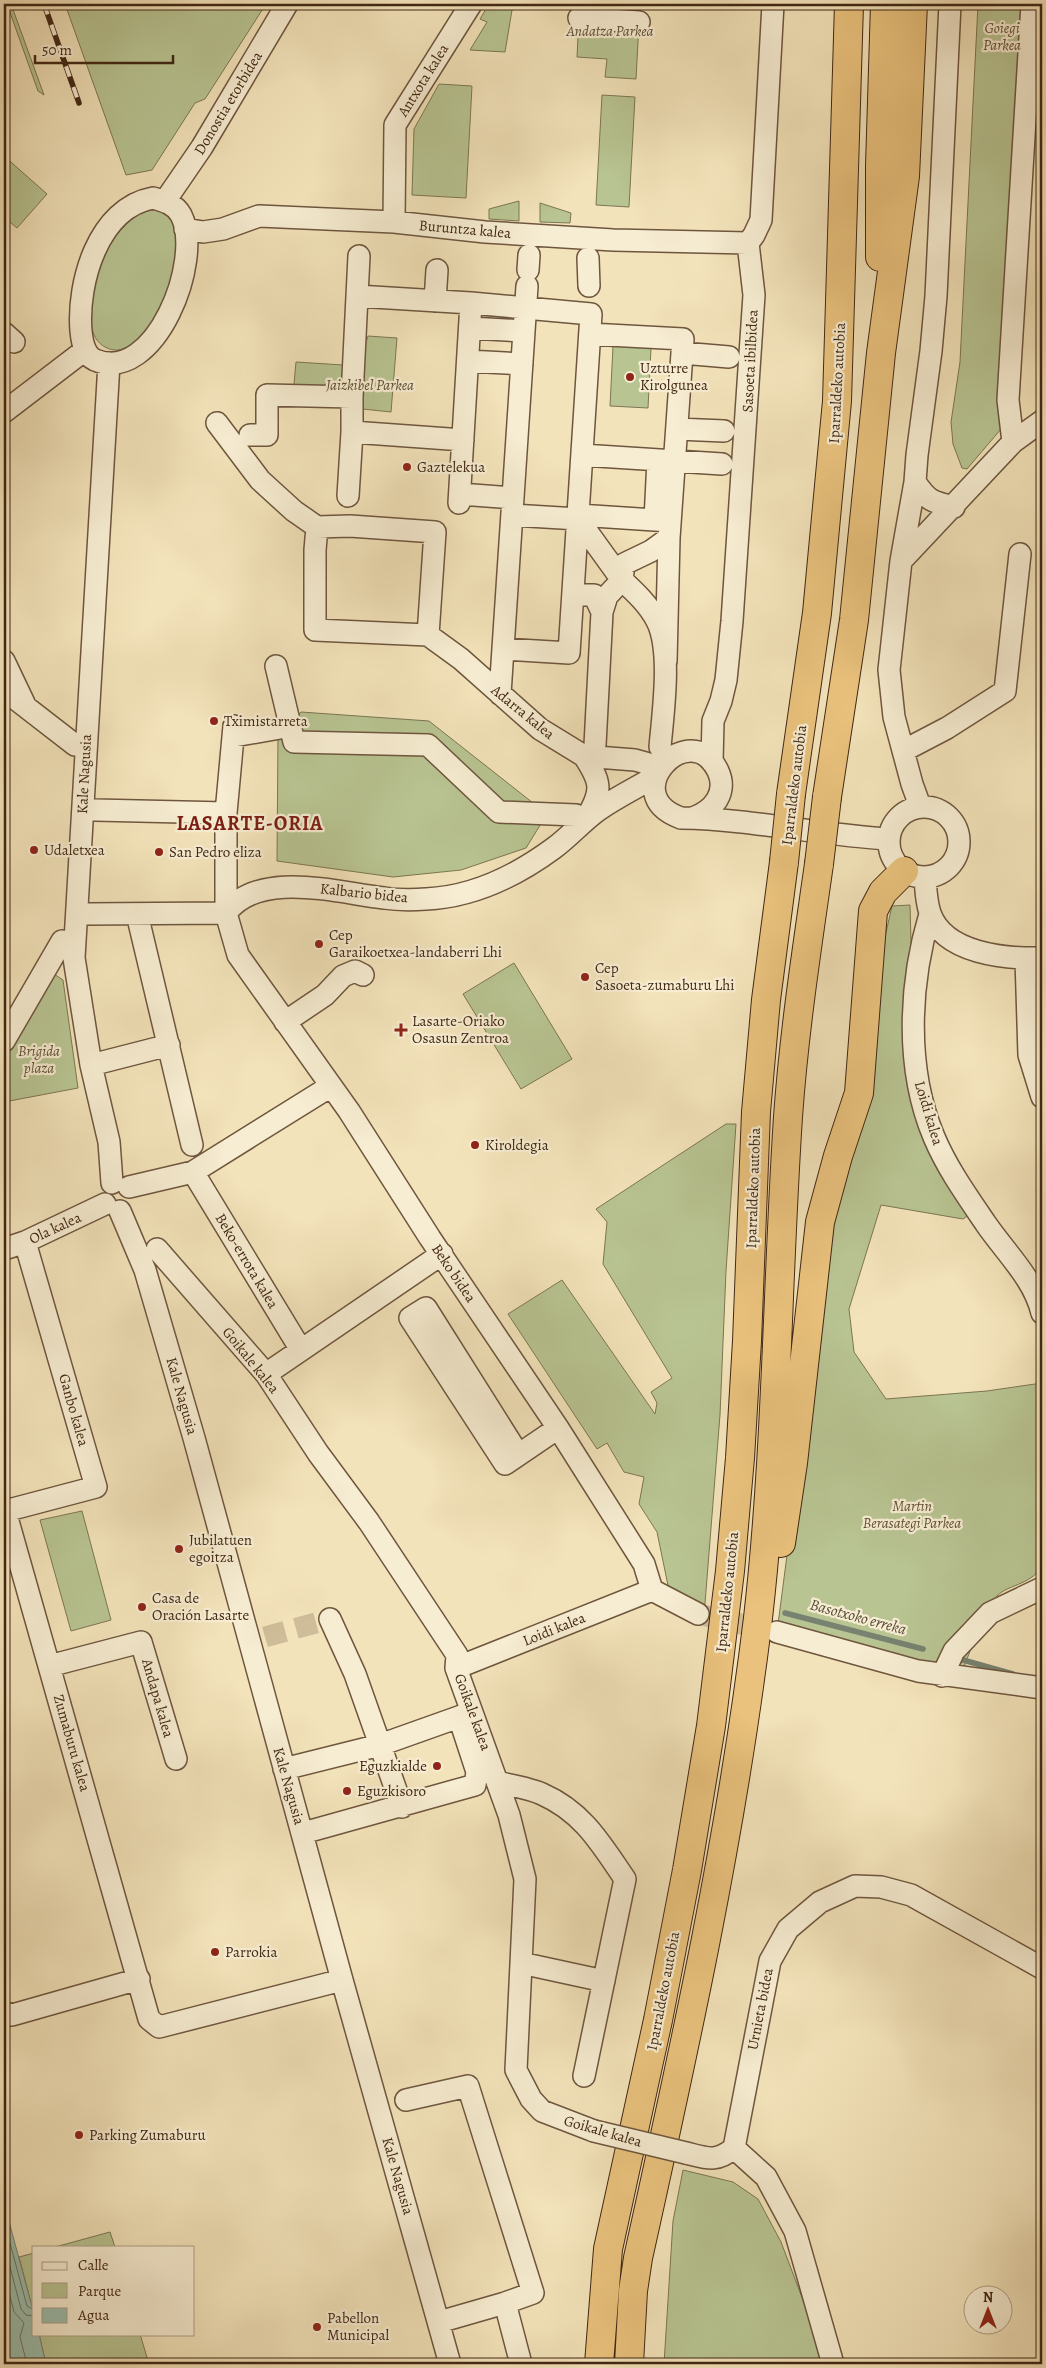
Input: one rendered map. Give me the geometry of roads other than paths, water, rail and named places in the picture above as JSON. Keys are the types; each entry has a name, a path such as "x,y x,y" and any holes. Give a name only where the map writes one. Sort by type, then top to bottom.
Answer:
{"highway":[{"name":"Iparraldeko autobia","path":"599,2364 608,2249 673,1945 689,1860 714,1697 730,1571 740,1458 747,1341 756,1112 766,1000 791,794 817,613 838,401 848,4"},
{"path":"881,353 880,166 885,4"},
{"path":"881,353 905,176 913,4"},
{"name":"Iparraldeko autobia","path":"629,2364 633,2291 638,2258 699,1983 729,1810 768,1625 771,1462 788,1113 800,1002 854,620 881,353"},
{"path":"768,1625 795,1453 820,1222 838,1156 859,1093 873,911 883,892 915,875"}],"street":[{"name":"Donostia etorbidea","path":"166,201 202,147 288,4"},
{"name":"Antxota kalea","path":"394,222 395,125 471,4"},
{"path":"748,243 761,220 773,4"},
{"path":"920,806 894,717 889,670 901,561 915,482 936,296 950,4"},
{"path":"1013,442 1008,400 1032,4"},
{"path":"579,18 639,22"},
{"path":"153,198 166,201 181,215 185,229 184,268 179,288 164,326 148,344 135,355 124,360 109,363 90,358 85,350 80,303 83,284 95,251 104,235 127,208 140,200 153,198"},
{"name":"Buruntza kalea","path":"185,229 203,232 223,229 259,216 394,222 485,232 613,240 748,243"},
{"name":"Sasoeta ibilbidea","path":"712,762 713,721 721,701 729,656 746,439 754,295 748,243"},
{"path":"348,496 359,256"},
{"path":"588,258 589,286"},
{"path":"435,301 437,270"},
{"path":"500,694 528,270"},
{"path":"357,296 591,314 569,653 503,649"},
{"path":"471,304 459,499 578,517 665,526"},
{"path":"470,328 524,331"},
{"path":"590,334 684,339 677,429 666,460 664,761 655,792 658,800 674,815 750,823 840,836 888,839"},
{"path":"4,412 85,350"},
{"path":"682,353 729,357"},
{"path":"468,361 522,364"},
{"name":"Kale Nagusia","path":"109,363 74,958 91,1065 121,1185"},
{"path":"250,435 267,435 267,395 352,397"},
{"path":"901,561 954,507 1013,442 1042,421"},
{"path":"217,424 260,480 294,510 317,527 350,526 435,532 428,635 314,630 314,550 317,527"},
{"path":"677,429 724,431"},
{"path":"352,432 463,440"},
{"path":"582,455 722,464"},
{"path":"915,482 925,497 934,503 954,507"},
{"path":"578,517 622,580 646,605 658,622 666,661"},
{"path":"276,666 294,742 428,745 499,812 579,819 596,801 599,792 590,751 602,612 607,596 622,580 624,564 645,555 665,526"},
{"path":"903,751 947,728 1005,691 1020,554"},
{"path":"573,595 594,595 602,612"},
{"name":"Adarra kalea","path":"428,635 461,659 540,729 590,751 635,760 664,761"},
{"path":"4,661 28,710"},
{"path":"4,690 75,745"},
{"name":"Sasoeta ibilbidea","path":"664,761 713,721"},
{"name":"Beko bidea","path":"289,723 280,728 234,731 226,813 226,912 238,955 331,1086 558,1428 644,1564 652,1590"},
{"path":"664,761 696,752 712,762 721,777 722,786 732,806 750,823"},
{"name":"Kalbario bidea","path":"226,912 233,902 246,896 263,890 289,887 310,887 386,898 426,899 463,894 517,874 555,848 579,819 619,797 664,761"},
{"path":"693,818 713,808 722,786"},
{"path":"619,797 658,800"},
{"path":"920,806 936,808 946,814 952,820 960,839 959,851 953,863 937,875 915,875 891,855 888,839 890,832 899,818 920,806"},
{"path":"95,810 226,813"},
{"name":"Loidi kalea","path":"915,875 926,897 930,914 920,947 915,1007 914,1061 923,1105 933,1135 944,1158 981,1217 1030,1285 1040,1303 1042,1313"},
{"path":"87,914 226,912"},
{"path":"137,914 192,1144"},
{"path":"930,914 939,928 969,948 988,956 1034,959 1029,1055 1042,1097"},
{"path":"4,1041 62,940"},
{"path":"285,1022 325,995 343,976 355,971 363,975"},
{"path":"91,1065 168,1045"},
{"path":"113,1207 103,1194 104,1189 193,1172 331,1086"},
{"name":"Beko-errota kalea","path":"193,1172 301,1350"},
{"name":"Kale Nagusia","path":"113,1207 144,1270 194,1438 342,1980 450,2364"},
{"name":"Ola kalea","path":"4,1249 113,1207"},
{"name":"Ganbo kalea","path":"4,1509 96,1487 25,1242"},
{"name":"Goikale kalea","path":"156,1249 266,1374 318,1453 370,1522 456,1655 456,1668 465,1715 497,1782 509,1815 525,1879 516,2070 531,2099 542,2111 594,2132 709,2159 723,2157 734,2148"},
{"path":"266,1374 442,1254"},
{"path":"518,1454 426,1308 410,1318 505,1464 558,1428"},
{"name":"Zumaburu kalea","path":"4,1509 149,2018 158,2027 342,1980"},
{"path":"942,1676 954,1651 990,1613 1042,1588"},
{"path":"652,1590 698,1614"},
{"name":"Loidi kalea","path":"456,1668 652,1590"},
{"path":"330,1619 355,1674 402,1807"},
{"path":"768,1625 918,1671 942,1676 1042,1688"},
{"name":"Andapa kalea","path":"50,1666 141,1642 176,1759"},
{"path":"284,1769 380,1745 465,1715 477,1772 474,1785 402,1807 302,1833"},
{"path":"497,1782 541,1793 570,1809 588,1825 625,1879 584,2076"},
{"name":"Urnieta bidea","path":"734,2148 770,1961 788,1929 820,1902 855,1886 881,1887 911,1896 1042,1968"},
{"path":"521,1963 604,1981"},
{"path":"4,2014 12,2016 139,1979"},
{"path":"406,2100 468,2086 533,2293 439,2322"},
{"path":"734,2148 766,2177 794,2231 833,2364"},
{"path":"505,2303 521,2364"}],"water":[{"path":"4,2203 32,2307 32,2336 39,2336 46,2364 4,2364"}],"waterway":[{"name":"Basotxoko erreka","path":"785,1613 923,1649"},
{"name":"Basotxoko erreka","path":"963,1660 1013,1674"}],"tunnel":[{"path":"698,1614 771,1631"},
{"path":"265,1637 330,1619"}],"railway":[{"path":"44,4 79,103"}],"place":[{"name":"Uzturre Kirolgunea","path":"630,377"},
{"name":"Gaztelekua","path":"407,467"},
{"name":"Tximistarreta","path":"214,721"},
{"name":"Udaletxea","path":"34,850"},
{"name":"San Pedro eliza","path":"159,852"},
{"name":"Cep Garaikoetxea-landaberri Lhi","path":"319,944"},
{"name":"Cep Sasoeta-zumaburu Lhi","path":"585,977"},
{"name":"Lasarte-Oriako Osasun Zentroa","path":"401,1030"},
{"name":"Kiroldegia","path":"475,1145"},
{"name":"Jubilatuen egoitza","path":"179,1549"},
{"name":"Casa de Oración Lasarte","path":"142,1607"},
{"name":"Eguzkialde","path":"437,1766"},
{"name":"Eguzkisoro","path":"347,1791"},
{"name":"Parrokia","path":"215,1952"},
{"name":"Parking Zumaburu","path":"79,2135"},
{"name":"Pabellon Municipal","path":"317,2327"}],"district":[{"name":"LASARTE-ORIA","path":"250,823"}],"park label":[{"name":"Andatza Parkea","path":"610,31"},
{"name":"Goiegi Parkea","path":"1002,36"},
{"name":"Jaizkibel Parkea","path":"370,385"},
{"name":"Brigida plaza","path":"39,1060"},
{"name":"Martin Berasategi Parkea","path":"912,1514"}]}
